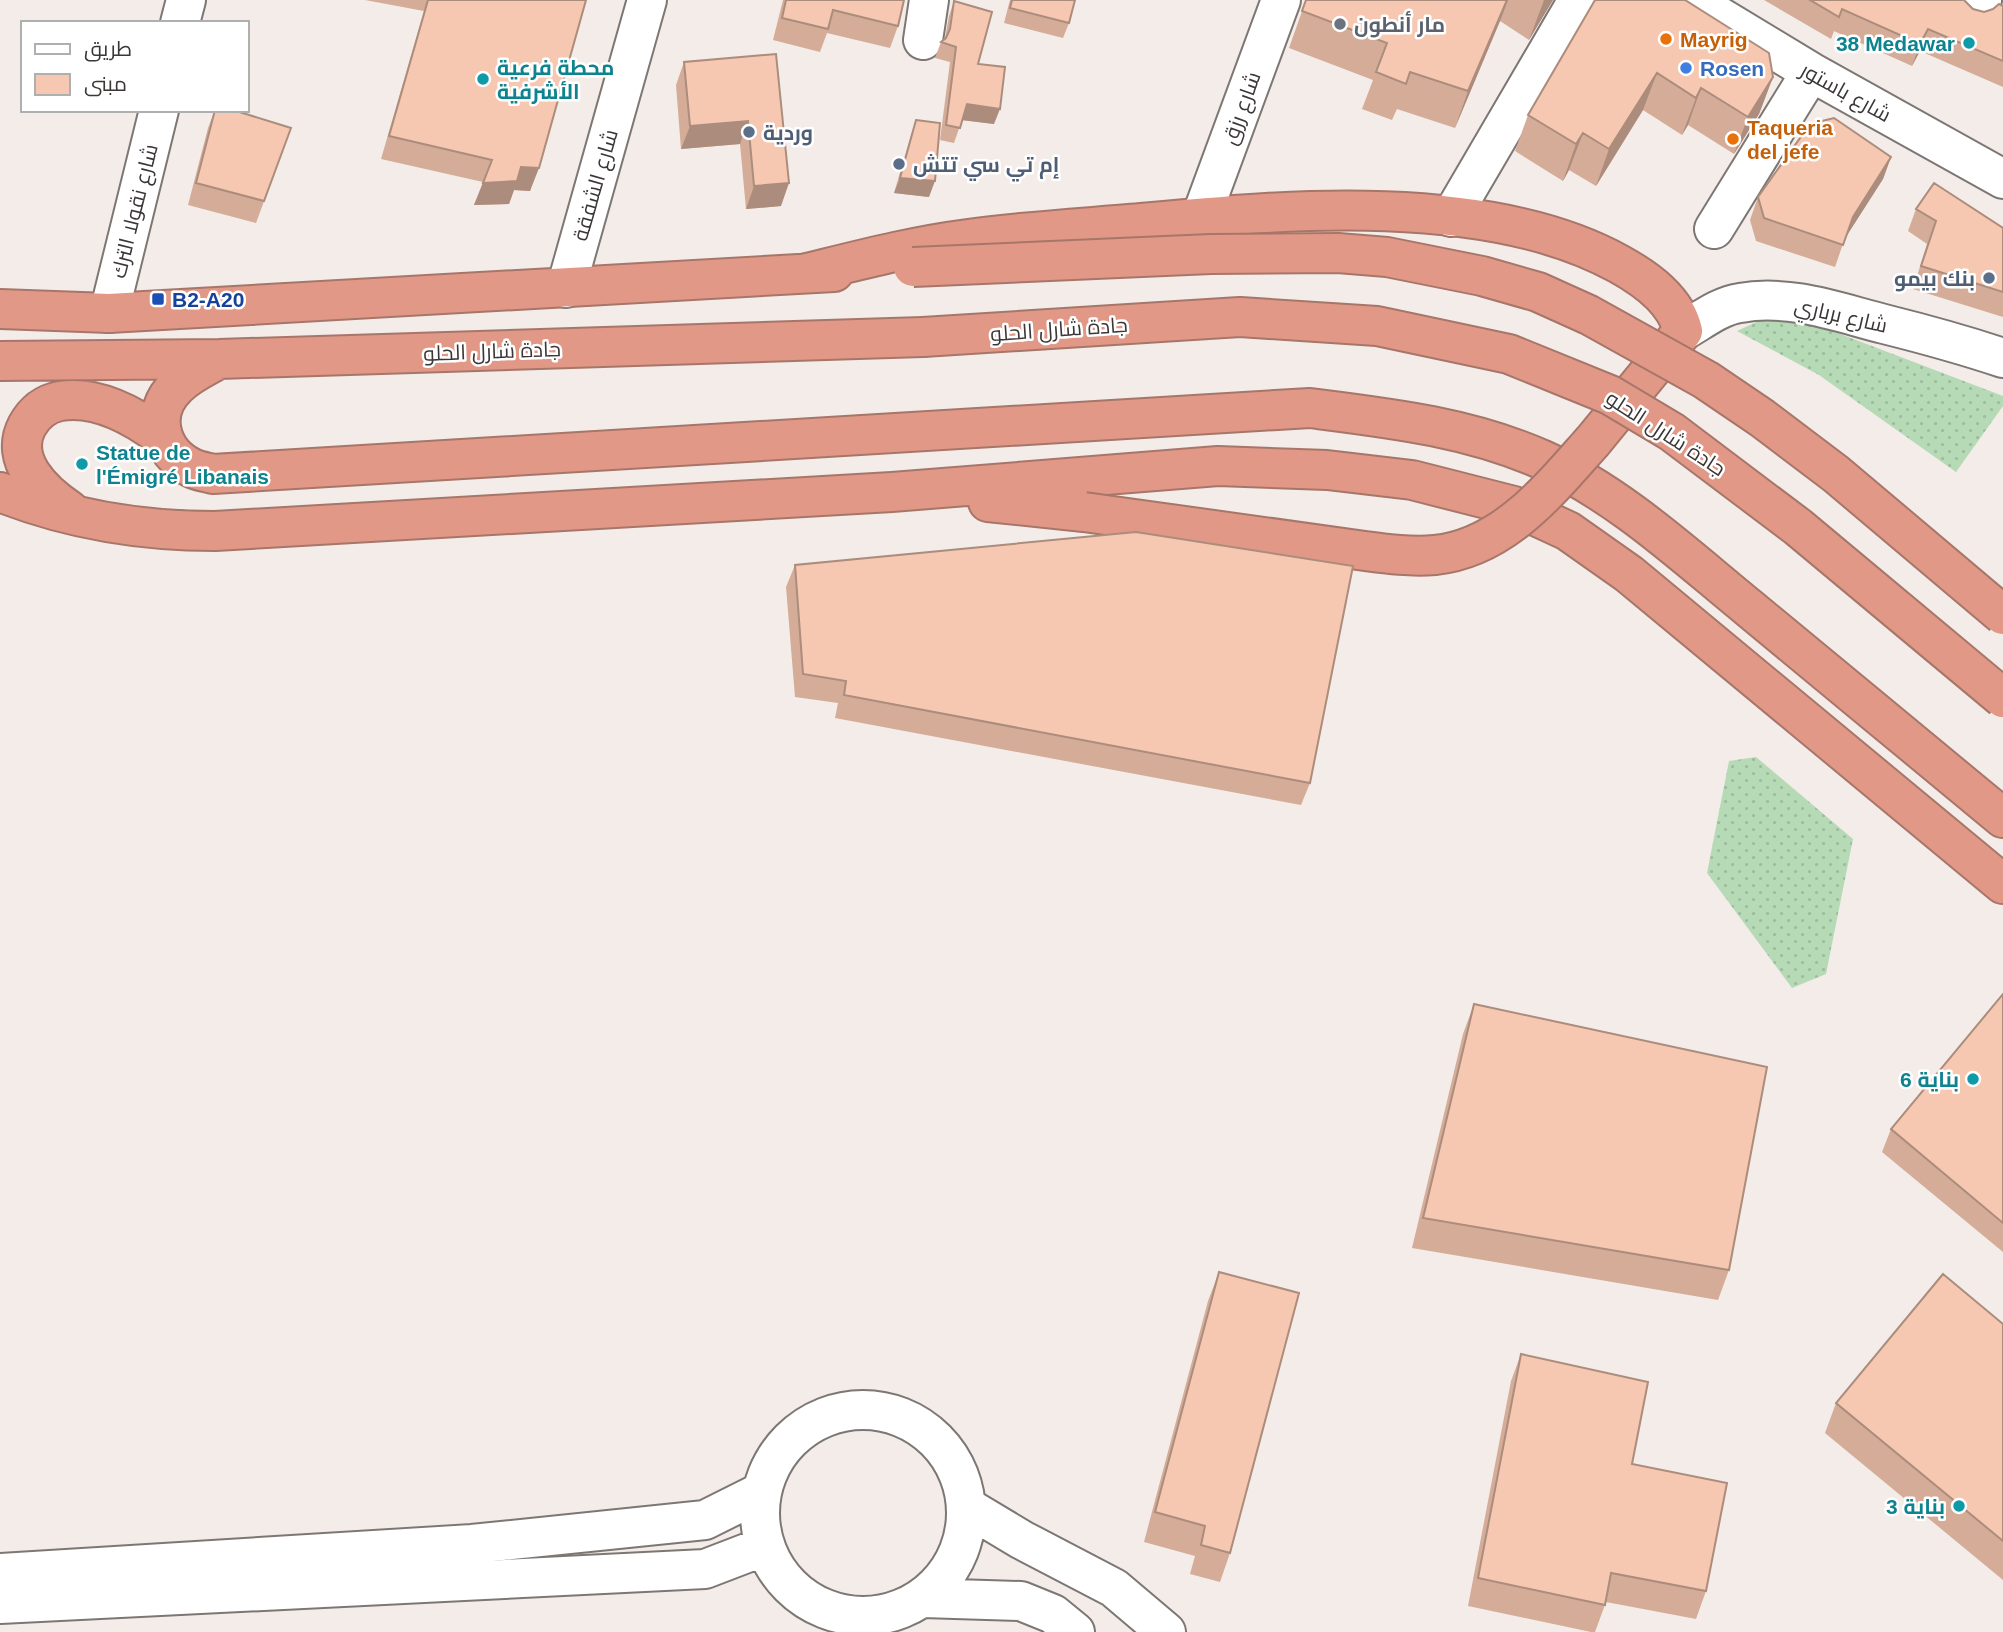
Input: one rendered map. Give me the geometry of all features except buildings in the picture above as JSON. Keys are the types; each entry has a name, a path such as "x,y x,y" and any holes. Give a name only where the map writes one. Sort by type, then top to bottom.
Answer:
{"highway":[{"path":"807,273 889,253 966,239 1201,217 1320,210 1405,213 1525,227 1596,251 1640,276 1666,299 1680,320 1683,331 1543,497 1480,543 1461,550 1436,555 1409,556 1084,512 892,492"},
{"path":"0,309 109,313 913,267 1211,254 1338,253 1400,260 1482,276 1538,292 1589,315 1706,380 1836,474 2003,615"},
{"name":"جادة شارل الحلو","path":"0,361 219,359 923,337 1240,317 1377,326 1509,354 1610,395 1672,432 1798,527 2003,698"},
{"path":"161,436 161,410 168,395 187,377 219,359"},
{"path":"76,515 38,484 23,460 21,443 32,417 47,405 63,401 104,405 127,415 161,436 177,458 193,469 231,475 1310,408 1399,418 1494,442 1542,459 1594,487 1658,533 2003,818"},
{"path":"0,492 76,515 127,526 176,531 215,531 892,492 1218,466 1327,470 1412,480 1514,506 1568,531 1629,574 2003,884"}],"street":[{"path":"181,21 186,0"},
{"name":"شارع الشفقة","path":"566,288 647,0"},
{"path":"923,40 929,0"},
{"name":"شارع رزق","path":"1201,217 1281,0"},
{"path":"1451,217 1578,0"},
{"name":"شارع باستور","path":"1692,0 1811,72 2003,179"},
{"path":"1714,229 1811,72"},
{"name":"شارع نقولا الترك","path":"109,313 159,112"},
{"name":"شارع برباري","path":"1683,331 1730,306 1775,300 1822,307 1965,345 2003,358"},
{"path":"852,1410 885,1412 917,1424 943,1446 960,1474 967,1507 963,1542 948,1574 923,1598 898,1611 870,1617 841,1614 808,1601 782,1577 765,1546 760,1520 761,1492 769,1469 781,1449 798,1432 823,1417 852,1410"},
{"path":"0,1573 472,1544 691,1522 705,1520 761,1492"},
{"path":"967,1507 1022,1540 1114,1588 1166,1632"},
{"path":"0,1604 705,1569 765,1546"},
{"path":"923,1598 1021,1601 1053,1614 1075,1632"}],"green space":[{"path":"1767,317 1822,327 2003,396 2003,406 1956,472 1819,375 1737,331"},
{"path":"1756,757 1853,839 1826,974 1792,988 1707,873 1729,761"}],"place":[{"name":"مار أنطون","path":"1340,24"},
{"name":"Mayrig","path":"1666,39"},
{"name":"38 Medawar","path":"1969,43"},
{"name":"Rosen","path":"1686,68"},
{"name":"محطة فرعية الأشرفية","path":"483,79"},
{"name":"وردية","path":"749,132"},
{"name":"Taqueria del jefe","path":"1733,139"},
{"name":"إم تي سي تتش","path":"899,164"},
{"name":"بنك بيمو","path":"1989,278"},
{"name":"B2-A20","path":"158,299"},
{"name":"Statue de l'Émigré Libanais","path":"82,464"},
{"name":"بناية 6","path":"1973,1079"},
{"name":"بناية 3","path":"1959,1506"}]}
